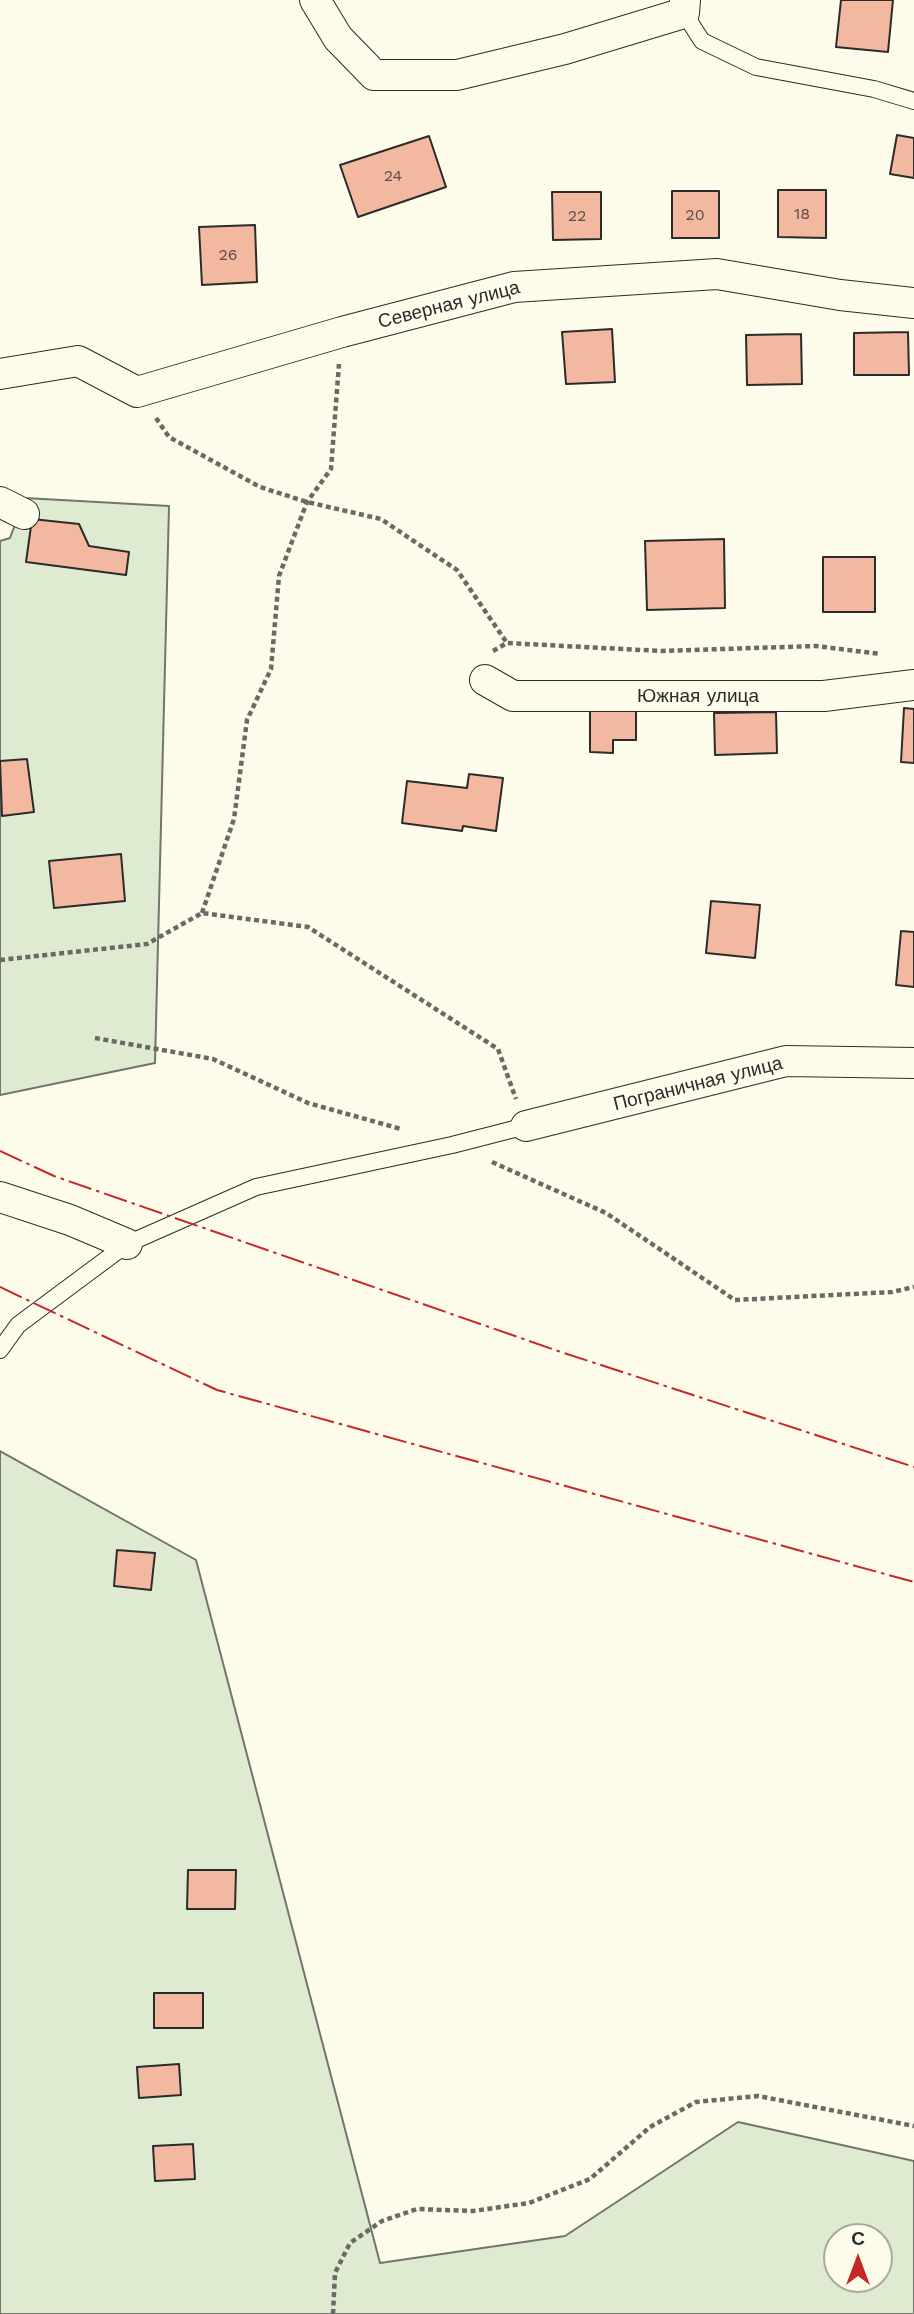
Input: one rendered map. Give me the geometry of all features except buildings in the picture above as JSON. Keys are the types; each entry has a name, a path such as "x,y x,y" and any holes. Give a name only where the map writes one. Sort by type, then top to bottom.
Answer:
{"street":[{"path":"315,0 338,38 374,75 457,75 565,49 684,7"},
{"name":"Северная улица","path":"137,392 342,332 514,287 717,274 840,295 914,303"},
{"path":"0,374 78,361 137,392"},
{"name":"Южная улица","path":"485,680 513,696 824,696 914,685"},
{"name":"Пограничная улица","path":"526,1126 786,1061 914,1063"},
{"path":"0,1197 70,1220 127,1244"}],"lane":[{"path":"684,7 702,41 756,67 874,89 914,100"},
{"path":"0,1350 19,1325 127,1244 256,1187 526,1126"}],"path":[{"path":"202,913 234,820 247,720 271,669 279,576 307,502 331,468 342,332"},
{"path":"137,392 169,437 260,487 307,502 381,519 457,569 507,643"},
{"path":"485,680 479,658 507,643 661,651 816,646 884,655"},
{"path":"0,960 147,944 202,913 308,927 498,1049 526,1126"},
{"path":"95,1038 213,1059 308,1103 402,1129"},
{"path":"452,1144 606,1213 735,1300 892,1292 914,1287"},
{"path":"333,2314 335,2273 350,2243 382,2221 417,2209 474,2211 530,2203 590,2179 650,2127 696,2102 758,2096 914,2126"}],"green space":[{"path":"25,498 169,506 155,1063 0,1095 0,541 10,538"},
{"path":"0,1451 196,1560 380,2263 565,2236 738,2122 914,2161 914,2314 0,2314"}],"power":[{"path":"0,1151 54,1176 561,1352 914,1467"},
{"path":"0,1287 217,1390 914,1582"}]}
